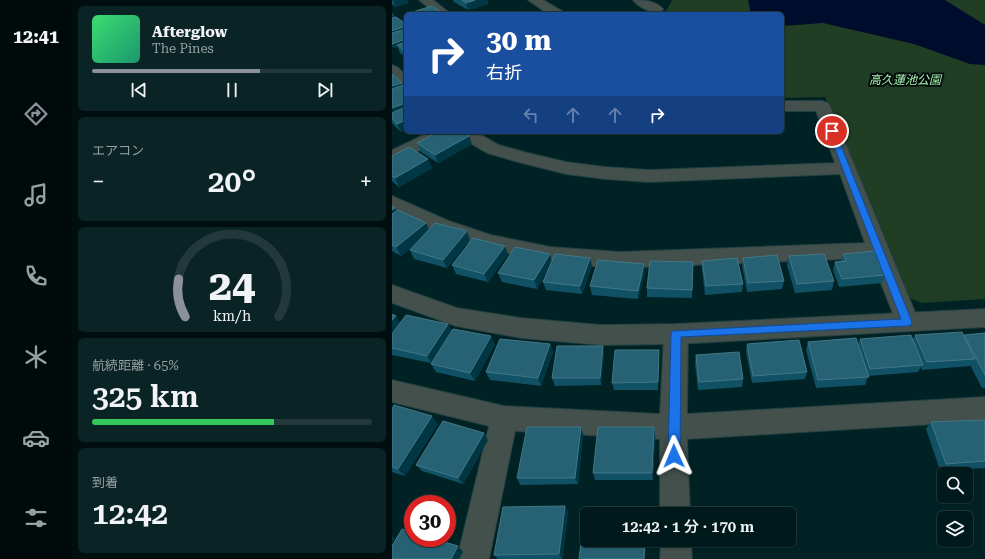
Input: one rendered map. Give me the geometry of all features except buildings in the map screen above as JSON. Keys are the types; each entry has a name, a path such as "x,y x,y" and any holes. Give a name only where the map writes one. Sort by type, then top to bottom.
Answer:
{"street":[{"path":"424,0 441,12"},
{"path":"534,0 554,12"},
{"path":"639,0 656,8"},
{"path":"392,70 404,81"},
{"path":"784,106 822,106 907,322"},
{"path":"392,157 440,134"},
{"path":"467,134 493,149 524,158 566,168 605,173 649,176 846,168"},
{"path":"392,202 442,226 489,242 551,255 620,260 878,250"},
{"path":"392,294 456,317 522,328 601,335 676,334 985,318"},
{"path":"675,507 673,427 676,334"},
{"path":"392,391 504,418 673,427 985,409"},
{"path":"473,559 504,418"},
{"path":"676,547 676,559"}],"green space":[{"name":"高久蓮池公園","path":"672,0 985,0 985,299 922,303 907,297 825,97 784,98 784,12 665,12"}],"water":[{"path":"748,0 945,0 985,25 985,65 970,64 914,44 823,23 784,26 784,12 751,12"}],"route":[{"path":"674,456 673,427 676,334 907,322 832,131"}]}
